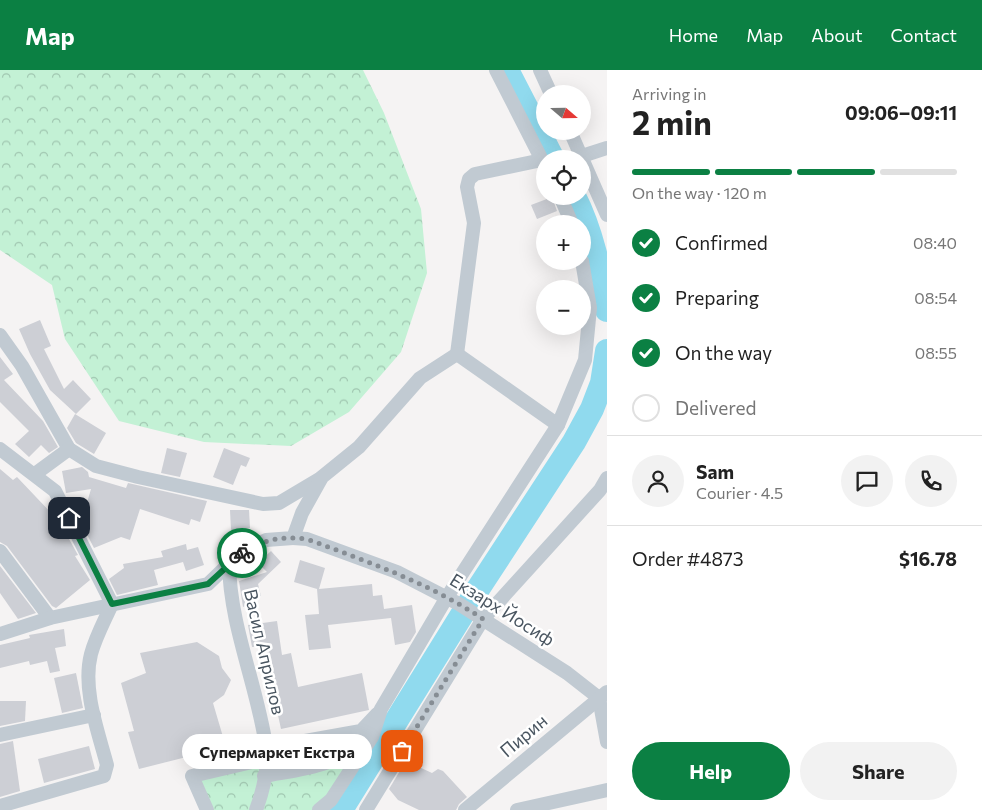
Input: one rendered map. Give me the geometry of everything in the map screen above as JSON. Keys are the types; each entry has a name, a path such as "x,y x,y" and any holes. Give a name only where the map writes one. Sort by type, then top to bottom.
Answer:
{"street":[{"path":"496,70 537,150"},
{"path":"540,70 548,85"},
{"path":"591,153 607,148"},
{"path":"0,336 22,366 69,449 96,466 263,504 279,503 322,477 359,447 420,378 457,354 474,223 467,187 468,179 475,174 536,164"},
{"path":"591,177 607,215"},
{"path":"264,776 331,762 344,756 367,735 447,597 558,426 585,360 590,308 584,270"},
{"path":"457,354 558,426"},
{"path":"0,449 20,466 35,474 55,490 112,604 91,655 88,676 94,715 107,765 104,776 0,806"},
{"path":"35,474 69,449"},
{"path":"293,538 302,513 322,477"},
{"path":"366,810 483,619 600,490 607,478"},
{"name":"Екзарх Йосиф","path":"0,634 50,618 208,584 249,548 266,540 307,539 397,572 447,597 603,695"},
{"path":"0,551 50,618"},
{"name":"Васил Априлов","path":"229,564 234,612 266,748 263,789 256,810"},
{"path":"603,695 607,742"},
{"name":"Пирин","path":"465,810 603,695"},
{"path":"206,810 192,776 252,762 266,748 361,731 381,709"},
{"path":"319,810 331,800 372,737 381,709"},
{"path":"0,735 94,715"},
{"path":"517,810 607,790"}],"green space":[{"path":"0,70 363,70 384,113 421,209 427,273 401,352 349,412 291,446 204,442 119,421 65,339 52,285 0,250"},
{"path":"361,731 390,747 353,810 207,810 192,776 266,748"}],"building":[{"path":"536,203 536,205 555,205 557,211 547,215 536,215 536,217 531,205"},
{"path":"40,320 51,346 44,349 64,389 73,380 91,399 76,414 50,390 30,354 19,329"},
{"path":"0,357 13,374 4,380 43,421 58,447 49,453 41,445 29,457 15,444 29,431 0,402"},
{"path":"75,414 106,433 94,454 76,443 67,428"},
{"path":"167,448 187,453 180,477 161,473"},
{"path":"224,448 250,458 246,467 241,465 233,485 213,477"},
{"path":"82,467 88,472 89,477 126,488 128,483 207,501 200,522 191,519 189,525 140,509 130,540 121,537 94,548 77,515 84,513 91,489 66,493 62,471"},
{"path":"0,469 13,480 17,477 54,516 52,518 69,539 78,555 75,556 90,580 56,608 52,606 7,546 0,542"},
{"path":"230,510 249,510 250,528 231,530"},
{"path":"186,544 187,550 198,547 204,565 186,571 183,562 154,570 158,585 117,595 109,579 124,568 123,564 163,557 161,551"},
{"path":"271,551 281,562 258,584 261,596 255,598 256,602 243,607 239,581 267,572 258,563"},
{"path":"300,560 325,568 319,589 372,584 373,596 382,595 384,609 412,605 416,632 410,642 395,645 391,618 328,625 331,648 309,650 305,615 319,614 317,589 294,582"},
{"path":"0,566 36,613 18,619 0,593"},
{"path":"277,621 282,655 291,653 298,687 362,673 369,710 281,729 263,646 252,647 248,625"},
{"path":"64,629 66,646 55,648 60,671 50,673 47,661 30,665 29,661 0,668 0,645 30,638 29,635"},
{"path":"197,642 219,656 222,668 231,680 224,695 213,703 226,747 139,769 128,732 134,731 121,683 146,673 140,653"},
{"path":"76,673 83,708 62,713 54,678"},
{"path":"0,701 26,701 25,721 0,726"},
{"path":"13,741 20,791 0,797 0,744"},
{"path":"89,746 95,769 44,783 38,759"},
{"path":"406,761 432,773 438,769 443,771 467,797 459,804 456,810 419,810 398,800 389,789"}],"waterway":[{"path":"507,70 548,150"},
{"path":"578,205 591,237 607,310"},
{"path":"341,810 478,589 574,442 592,409 602,383 607,351"}],"way so far":[{"path":"242,553 266,540 307,539 397,572 483,619 402,751"}],"place":[{"name":"Супермаркет Екстра","path":"402,751"}],"route":[{"path":"69,518 112,604 208,584 242,553"}]}
